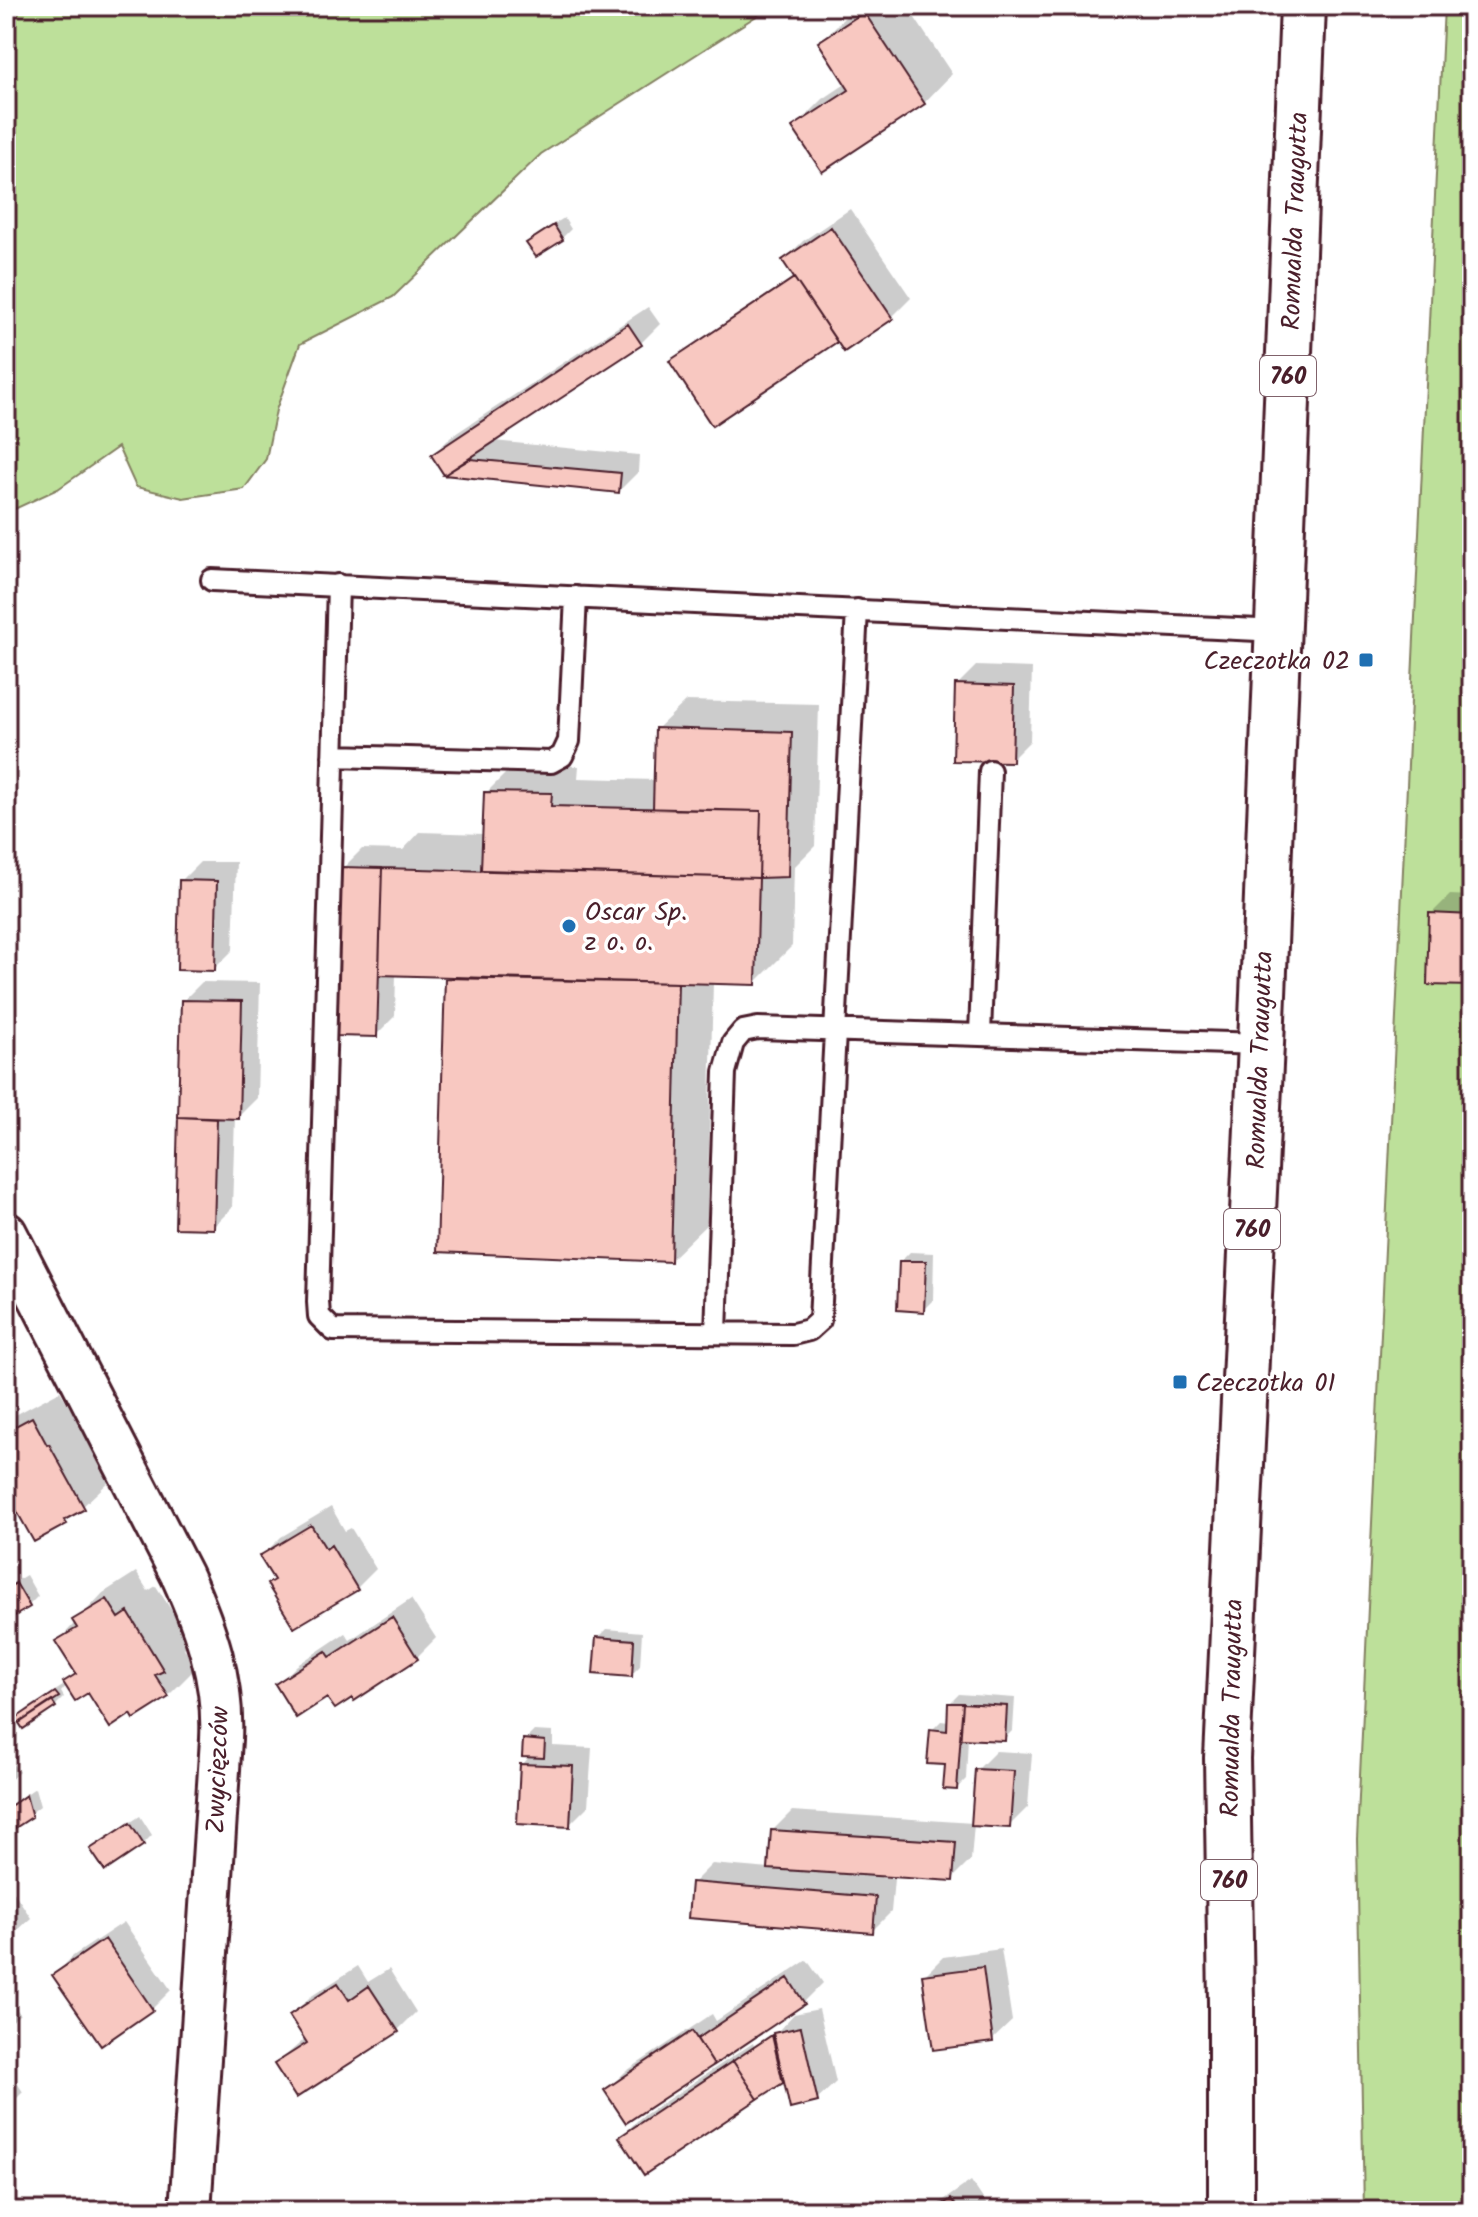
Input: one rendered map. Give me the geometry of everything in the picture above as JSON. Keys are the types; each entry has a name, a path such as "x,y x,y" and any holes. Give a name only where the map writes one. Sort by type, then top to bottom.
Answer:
{"main road":[{"name":"Romualda Traugutta","path":"1231,2211 1227,1758 1279,631 1303,6"}],"street":[{"name":"Zwycięzców","path":"6,1233 182,1576 205,1629 220,1689 223,1712 190,2211"}],"lane":[{"path":"212,580 1279,631"},
{"path":"338,585 319,1316 333,1330 793,1334 809,1330 820,1320 857,610"},
{"path":"333,756 551,762 562,756 569,741 576,597"},
{"path":"980,1034 990,771"},
{"path":"716,1333 725,1072 733,1043 743,1031 758,1028 835,1029 1261,1044"}],"green space":[{"path":"6,6 772,6 541,154 393,297 300,344 276,410 266,459 244,489 183,498 136,487 118,447 58,489 6,513"},
{"path":"1444,6 1472,6 1472,2211 1364,2211 1357,1839"}],"building":[{"path":"864,12 925,104 822,172 792,127 849,90 818,42"},
{"path":"554,225 563,240 536,257 526,243"},
{"path":"831,227 893,319 844,352 782,260"},
{"path":"794,278 837,342 712,426 669,361"},
{"path":"628,324 642,345 444,475 431,455"},
{"path":"470,459 621,473 619,493 444,475"},
{"path":"955,684 1014,686 1012,762 953,761"},
{"path":"655,728 792,732 788,877 759,878 761,811 653,809"},
{"path":"484,792 552,793 551,806 761,811 759,878 481,870"},
{"path":"341,867 382,868 377,1037 337,1036"},
{"name":"Oscar Sp. z o. o.","path":"382,868 759,878 756,985 379,975"},
{"path":"179,880 217,881 215,971 177,970"},
{"path":"1429,913 1472,915 1472,986 1427,985"},
{"path":"445,978 678,983 671,1262 437,1252"},
{"path":"181,1000 242,1001 239,1119 178,1117"},
{"path":"178,1117 217,1119 214,1229 175,1228"},
{"path":"899,1261 926,1261 924,1312 897,1310"},
{"path":"32,1417 85,1509 64,1520 67,1524 34,1542 6,1492 6,1431"},
{"path":"311,1525 326,1549 331,1545 358,1590 294,1628 267,1584 274,1580 259,1556"},
{"path":"16,1583 30,1607 6,1621 6,1589"},
{"path":"107,1599 119,1618 128,1612 164,1671 155,1675 169,1697 134,1719 131,1714 110,1728 88,1693 75,1701 63,1682 76,1674 55,1641 77,1628 72,1620"},
{"path":"392,1617 418,1659 354,1701 352,1698 335,1709 327,1698 296,1718 275,1684 326,1651 330,1657"},
{"path":"596,1637 634,1640 632,1677 593,1674"},
{"path":"55,1692 59,1697 19,1723 16,1718"},
{"path":"52,1701 56,1707 23,1729 19,1723"},
{"path":"948,1703 963,1703 957,1790 943,1789 945,1765 927,1764 930,1729 947,1731"},
{"path":"963,1703 1007,1706 1005,1741 960,1739"},
{"path":"523,1739 545,1741 544,1758 522,1757"},
{"path":"520,1764 573,1766 570,1827 517,1824"},
{"path":"975,1769 1014,1771 1010,1828 971,1826"},
{"path":"26,1795 32,1817 6,1834 6,1809"},
{"path":"130,1823 144,1845 105,1871 90,1849"},
{"path":"771,1830 956,1842 953,1881 768,1869"},
{"path":"691,1882 876,1897 873,1933 688,1918"},
{"path":"6,1927 14,1938 6,1943"},
{"path":"105,1939 153,2010 101,2046 52,1975"},
{"path":"983,1967 993,2042 933,2050 922,1975"},
{"path":"788,1978 805,2004 714,2065 697,2039"},
{"path":"338,1983 349,2000 369,1986 399,2032 296,2098 274,2064 307,2043 289,2015"},
{"path":"801,2027 818,2102 790,2109 773,2033"},
{"path":"692,2031 714,2065 626,2123 604,2090"},
{"path":"772,2035 783,2083 758,2099 733,2061"},
{"path":"733,2061 758,2099 644,2175 619,2137"},
{"path":"951,2199 960,2211 933,2211"}],"place":[{"name":"Czeczotka 02","path":"1366,660"},
{"name":"Oscar Sp. z o. o.","path":"569,926"},
{"name":"Czeczotka 01","path":"1180,1382"}]}
